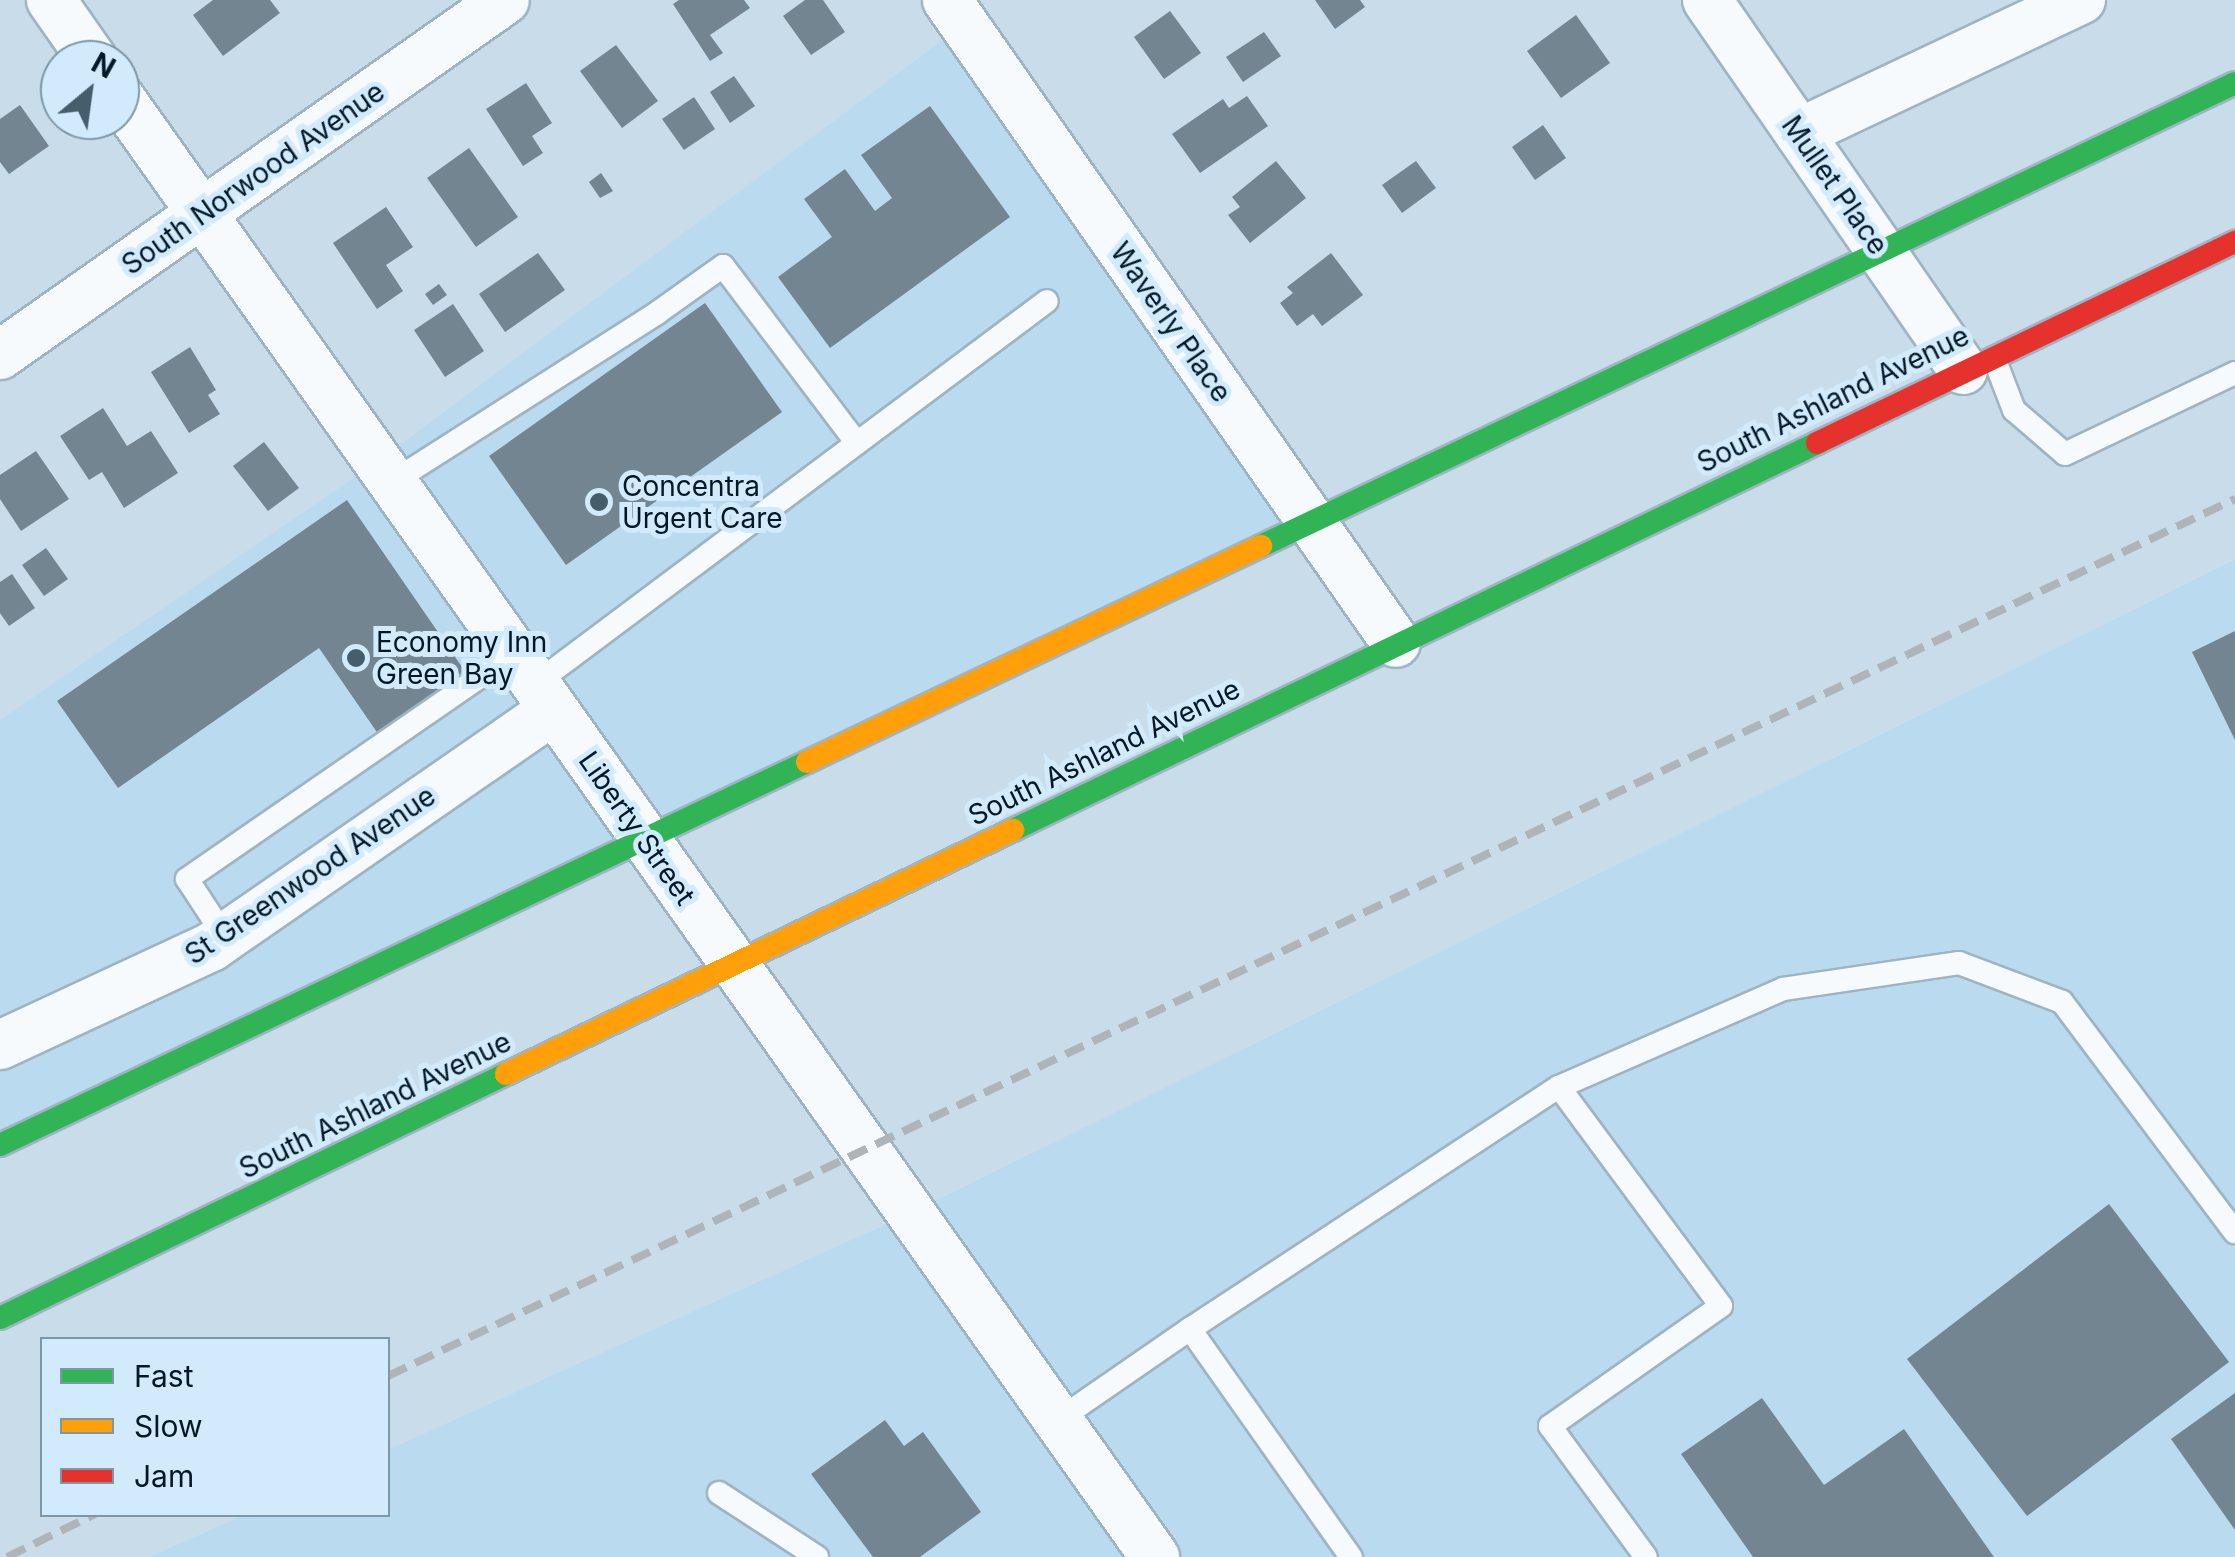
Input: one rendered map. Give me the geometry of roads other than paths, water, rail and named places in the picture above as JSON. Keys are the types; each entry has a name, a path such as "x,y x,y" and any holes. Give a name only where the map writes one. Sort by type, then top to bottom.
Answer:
{"main road":[{"path":"0,1144 2235,83"},
{"name":"South Ashland Avenue","path":"0,1318 2235,242"}],"street":[{"path":"51,0 79,40"},
{"name":"South Norwood Avenue","path":"0,355 505,0"},
{"name":"Waverly Place","path":"947,0 1396,643"},
{"name":"Mullet Place","path":"1707,0 1880,251 1978,363"},
{"path":"1799,133 2081,0"},
{"name":"Liberty Street","path":"140,126 1058,1420 1142,1552"},
{"name":"St Greenwood Avenue","path":"0,1045 226,937 534,682"}],"lane":[{"path":"392,482 657,313 723,266 857,443"},
{"path":"226,937 187,879 534,682 1046,301"},
{"path":"1978,363 2014,410 2064,454 2235,374"},
{"path":"1058,1420 1559,1087 1783,988 1958,963 2062,1002 2235,1232"},
{"path":"1559,1087 1721,1306 1550,1426 1646,1557"},
{"path":"1190,1329 1351,1557"},
{"path":"719,1493 817,1557"}],"railway":[{"path":"390,1375 2235,499"},
{"path":"7,1557 89,1517"}],"place":[{"name":"Concentra Urgent Care","path":"599,502"},
{"name":"Economy Inn Green Bay","path":"356,658"}]}
